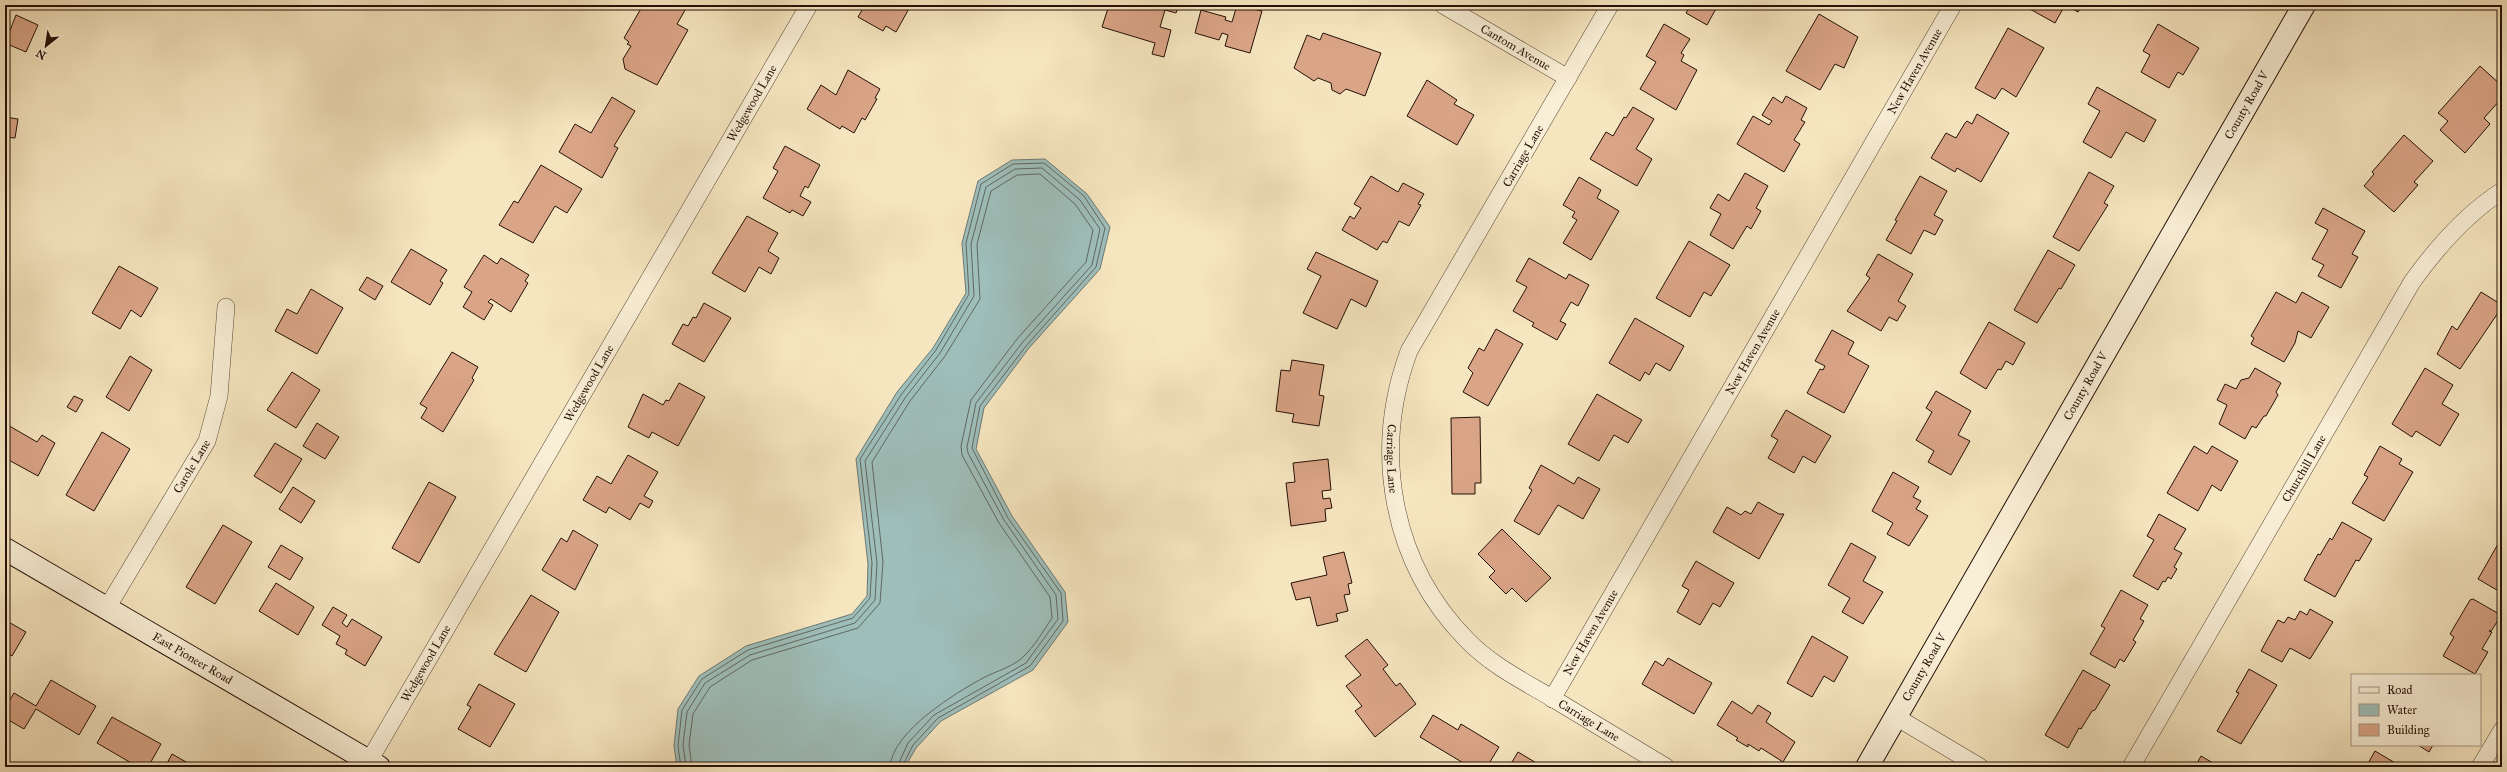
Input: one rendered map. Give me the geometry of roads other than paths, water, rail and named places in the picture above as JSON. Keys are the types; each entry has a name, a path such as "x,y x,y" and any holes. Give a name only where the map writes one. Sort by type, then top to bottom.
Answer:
{"main road":[{"name":"County Road V","path":"1867,767 2304,5"},
{"name":"East Pioneer Road","path":"5,549 374,764"}],"street":[{"name":"Wedgewood Lane","path":"374,764 808,5"},
{"name":"Cantom Avenue","path":"1443,5 1568,78"},
{"name":"Carriage Lane","path":"1610,5 1409,351 1393,401 1389,447 1393,490 1407,543 1422,579 1440,610 1468,641 1494,663 1666,767"},
{"name":"New Haven Avenue","path":"1552,699 1953,5"},
{"name":"Churchill Lane","path":"2131,767 2412,282 2450,236 2476,211 2502,191"},
{"name":"Carole Lane","path":"107,608 207,441 215,418 219,396 226,307"},
{"path":"1896,717 1980,767"},
{"path":"2480,767 2502,730"}],"water":[{"path":"1045,159 1087,194 1110,227 1100,269 1029,348 984,408 976,449 1012,516 1065,592 1068,622 1033,670 941,721 916,748 905,767 677,767 674,746 678,709 699,676 746,646 852,614 867,596 868,564 856,459 897,392 933,348 966,293 962,243 978,181 1012,160"}]}
